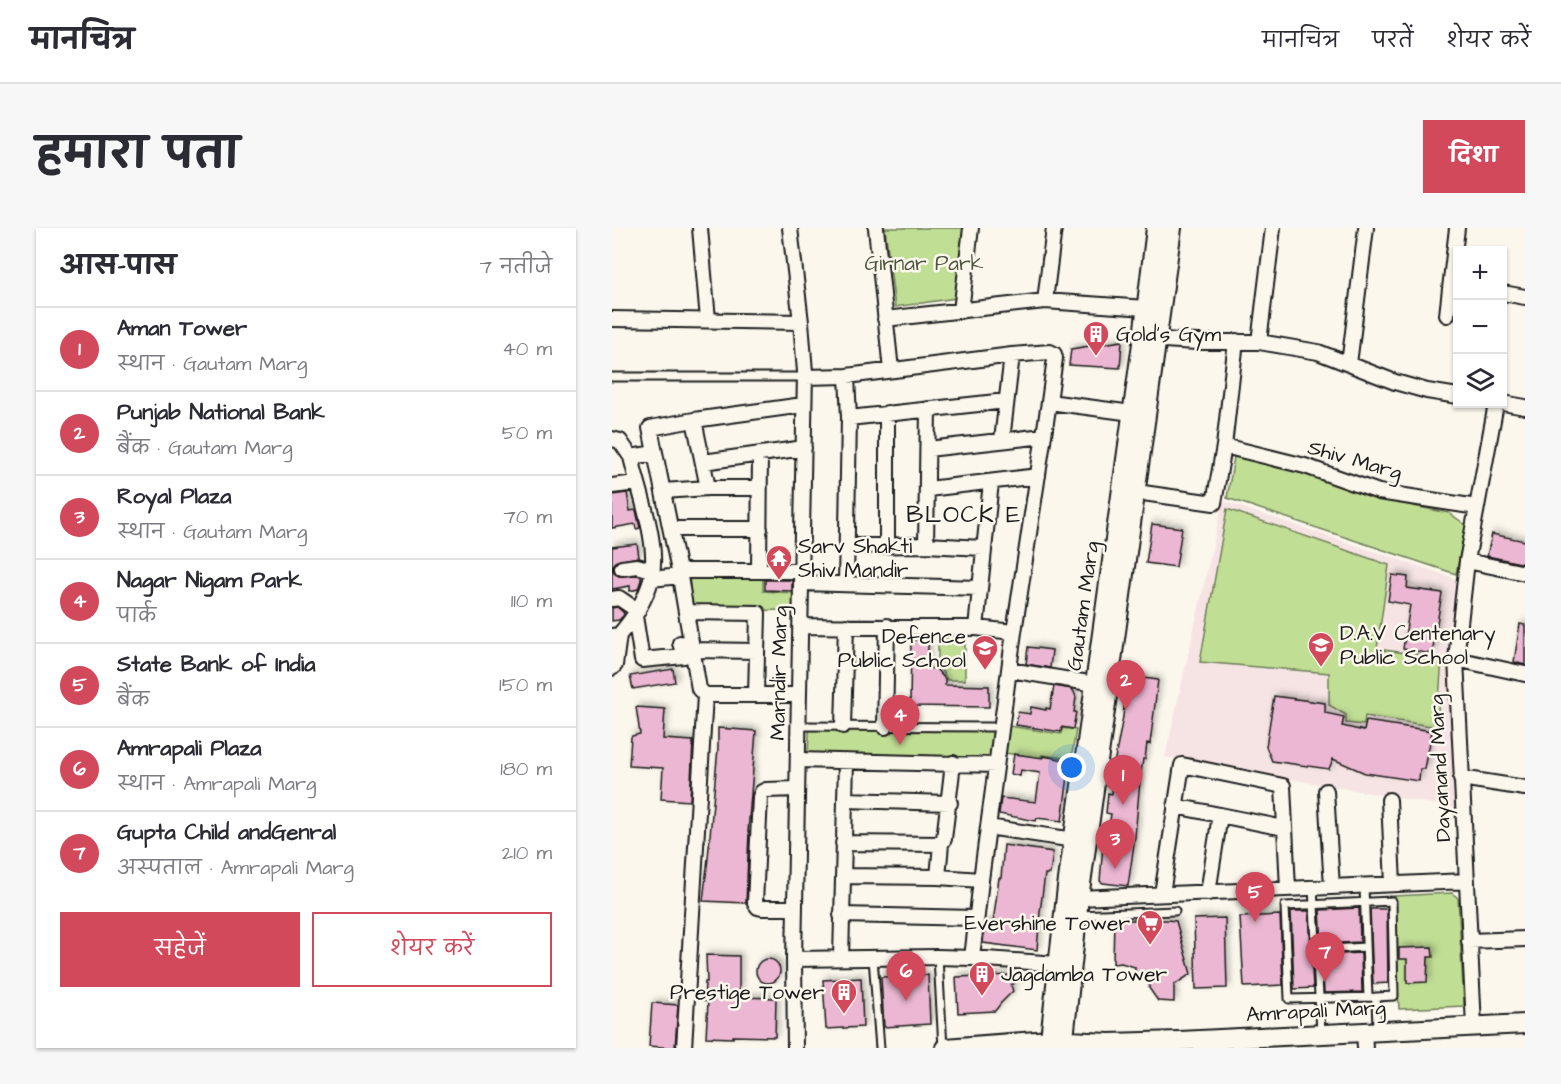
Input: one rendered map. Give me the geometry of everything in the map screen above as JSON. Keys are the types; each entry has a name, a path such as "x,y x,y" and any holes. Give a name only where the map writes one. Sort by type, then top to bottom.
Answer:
{"street":[{"path":"700,228 708,320"},
{"name":"Marndir Marg","path":"790,228 805,377 794,959 795,1048"},
{"path":"876,228 891,370"},
{"path":"961,311 971,228"},
{"path":"1045,301 1054,228"},
{"name":"Gautam Marg","path":"1061,1045 1078,906 1136,492 1150,335 1146,308 1156,228"},
{"name":"Gautam Marg","path":"1061,1045 1056,990 1058,964 1095,684 1132,413 1172,228"},
{"path":"1259,342 1273,228"},
{"path":"1349,364 1366,228"},
{"path":"1456,246 1457,228"},
{"path":"1447,315 1453,289"},
{"path":"1507,294 1525,297"},
{"path":"885,319 1045,301 1146,308"},
{"path":"612,319 801,322"},
{"path":"1150,335 1199,334 1318,352 1395,382 1453,395"},
{"path":"1136,492 1214,503 1224,446 1236,341"},
{"path":"805,377 847,376 1050,352 1055,358 1014,632 1005,672 972,958"},
{"path":"1002,440 1012,355"},
{"path":"846,584 849,418 847,376"},
{"path":"849,418 1006,401"},
{"path":"1049,402 1132,413"},
{"path":"1507,404 1525,407"},
{"path":"799,695 705,695 699,689 680,573 650,428 803,405"},
{"name":"Dayanand Marg","path":"1474,1026 1456,659 1467,561 1495,408"},
{"path":"926,545 928,409"},
{"path":"887,413 887,545"},
{"path":"694,420 708,488"},
{"path":"928,449 1044,436"},
{"path":"612,439 620,441 631,458 651,535 652,574 636,613 616,636 615,665 612,668"},
{"name":"Shiv Marg","path":"1224,446 1305,466 1379,492 1477,507"},
{"path":"703,462 804,448"},
{"path":"631,458 655,453"},
{"path":"759,570 760,454"},
{"path":"928,489 1038,476"},
{"path":"976,628 991,482"},
{"path":"612,486 637,483"},
{"path":"663,491 759,488"},
{"path":"671,529 760,529"},
{"path":"847,546 926,545 983,548"},
{"path":"1467,561 1525,573"},
{"path":"622,568 637,566 652,574 759,570 846,584 980,588"},
{"path":"612,599 620,598 636,613 642,660 684,656 680,643"},
{"path":"687,612 758,613 756,694"},
{"path":"800,626 976,628 1014,632"},
{"path":"843,726 846,626"},
{"path":"885,727 887,626"},
{"path":"693,650 757,651"},
{"path":"1456,659 1525,674"},
{"path":"1005,672 1095,684"},
{"path":"684,1048 705,695"},
{"path":"798,760 996,765"},
{"path":"841,958 846,761"},
{"path":"938,877 941,844 944,839 950,802 953,763"},
{"path":"1162,894 1182,765 1283,786 1288,889"},
{"path":"1461,778 1525,788"},
{"path":"795,908 762,908 755,903 760,797 766,790 797,789"},
{"path":"1326,791 1332,887"},
{"path":"845,800 950,802"},
{"path":"1389,800 1390,884"},
{"path":"1175,806 1284,828"},
{"path":"1208,893 1220,815"},
{"path":"988,827 1074,840"},
{"path":"843,843 941,844"},
{"path":"843,876 981,880"},
{"path":"1078,906 1162,894 1466,881"},
{"path":"841,915 976,918"},
{"path":"1469,941 1525,939"},
{"path":"794,959 938,957 1058,964"},
{"name":"Amrapali Marg","path":"944,1048 1109,1043 1274,1042 1322,1034 1368,1037 1474,1026 1525,1024"}],"lane":[{"path":"612,376 805,377"},
{"path":"799,726 992,728"},
{"path":"1389,902 1390,884"},
{"path":"1364,885 1366,947 1372,997 1368,1037"},
{"path":"1313,888 1322,1034"},
{"path":"1392,902 1394,996 1289,999 1285,906 1364,903 1392,902"},
{"path":"1078,906 1175,911"},
{"path":"1316,950 1366,947"},
{"path":"938,957 944,1048"},
{"path":"873,958 880,1048"}],"shaded area":[{"name":"D.A.V Centenary Public School","path":"1223,501 1457,579 1455,808 1165,757"}],"green space":[{"name":"Girnar Park","path":"885,228 963,228 956,298 895,307"},
{"path":"1234,457 1285,465 1373,498 1449,513 1466,525 1456,574 1227,498"},
{"path":"1227,509 1389,565 1377,649 1442,658 1437,727 1365,716 1364,725 1346,723 1346,715 1329,705 1329,673 1200,662"},
{"path":"763,572 763,591 796,593 795,610 692,611 689,573"},
{"path":"965,637 965,680 947,680 938,666 938,638"},
{"path":"1009,726 1061,734 1062,728 1076,730 1071,759 1042,755 1040,758 1005,753"},
{"path":"812,729 993,731 991,760 808,757 809,732"},
{"path":"1452,893 1458,898 1464,1006 1399,1009 1394,896"}],"building":[{"name":"Gold's Gym","path":"1122,341 1120,368 1069,365 1071,349"},
{"path":"627,493 630,511 636,510 640,528 636,529 635,524 612,528 612,495"},
{"path":"1152,524 1182,528 1176,567 1146,563"},
{"path":"1492,534 1525,541 1525,564 1487,556"},
{"path":"637,544 639,557 617,561 613,569 619,576 641,576 638,589 630,591 630,586 612,589 612,547"},
{"path":"1392,575 1408,577 1407,588 1442,593 1432,654 1403,649 1410,605 1388,601"},
{"path":"765,580 792,580 792,591 765,590"},
{"path":"617,607 624,615 619,620 612,621 612,608"},
{"path":"1520,624 1525,625 1525,665 1514,662"},
{"path":"911,640 928,640 928,668 936,669 945,679 945,685 989,686 989,707 910,706"},
{"path":"1028,647 1052,650 1050,668 1026,664"},
{"path":"673,669 675,682 633,689 630,676"},
{"path":"1127,676 1158,680 1150,744 1147,743 1145,759 1143,759 1128,886 1100,881 1104,833 1108,833 1111,814 1106,813 1108,793 1112,794"},
{"path":"1054,686 1072,689 1074,692 1076,697 1074,712 1076,712 1073,729 1062,727 1061,732 1016,725 1018,712 1030,714 1031,707 1050,709"},
{"path":"1274,696 1325,703 1325,713 1344,717 1342,726 1364,731 1366,721 1432,731 1425,769 1420,769 1419,781 1365,773 1333,759 1329,769 1272,761 1266,747"},
{"path":"636,707 665,709 663,739 693,741 690,801 661,799 663,768 629,766 631,737 640,734"},
{"path":"718,728 756,731 748,832 746,903 703,901"},
{"path":"1014,754 1070,761 1062,821 1037,818 1036,821 999,814 1001,798 1036,802 1040,773 1021,770 1020,776 1011,774"},
{"path":"1004,845 1053,852 1050,874 1045,874 1037,950 983,943 985,922 993,923"},
{"path":"1359,908 1360,942 1322,944 1320,910"},
{"path":"1370,909 1387,909 1388,983 1373,984"},
{"path":"1291,911 1309,911 1313,988 1294,989"},
{"path":"1280,915 1283,985 1244,987 1240,917"},
{"path":"1225,918 1227,988 1196,989 1194,919"},
{"path":"1114,920 1176,921 1191,974 1174,985 1174,1002 1158,1001 1149,988 1149,980 1140,980 1135,973 1135,967 1121,963 1113,964"},
{"path":"1432,947 1433,957 1428,957 1427,982 1407,983 1407,959 1399,959 1399,948"},
{"path":"1361,953 1362,992 1324,993 1322,955"},
{"path":"706,955 739,956 739,995 735,997 776,998 775,1037 706,1037 708,1002 704,1001 705,982 707,982"},
{"path":"768,959 773,960 779,966 779,976 773,982 768,983 763,982 757,976 756,971 757,966 763,960"},
{"path":"928,975 930,1024 884,1027 881,977"},
{"name":"Jagdamba Tower","path":"1015,975 1015,983 1011,985 1013,991 995,1011 958,1013 956,977"},
{"name":"Prestige Tower","path":"861,978 863,1027 826,1029 823,980"},
{"path":"652,1003 678,1005 675,1048 649,1046"}],"place":[{"name":"Gold's Gym","path":"1096,357"},
{"name":"Sarv Shakti Shiv Mandir","path":"779,581"},
{"name":"D.A.V Centenary Public School","path":"1321,668"},
{"name":"Defence Public School","path":"985,671"},
{"name":"Punjab National Bank","path":"1126,710"},
{"name":"Nagar Nigam Park","path":"900,745"},
{"name":"Aman Tower","path":"1123,805"},
{"name":"Royal Plaza","path":"1115,869"},
{"name":"State Bank of India","path":"1255,922"},
{"name":"Evershine Tower","path":"1150,946"},
{"name":"Gupta Child andGenral","path":"1325,982"},
{"name":"Jagdamba Tower","path":"982,997"},
{"name":"Amrapali Plaza","path":"906,1001"},
{"name":"Prestige Tower","path":"844,1015"}],"district":[{"name":"BLOCK E","path":"964,515"}]}
